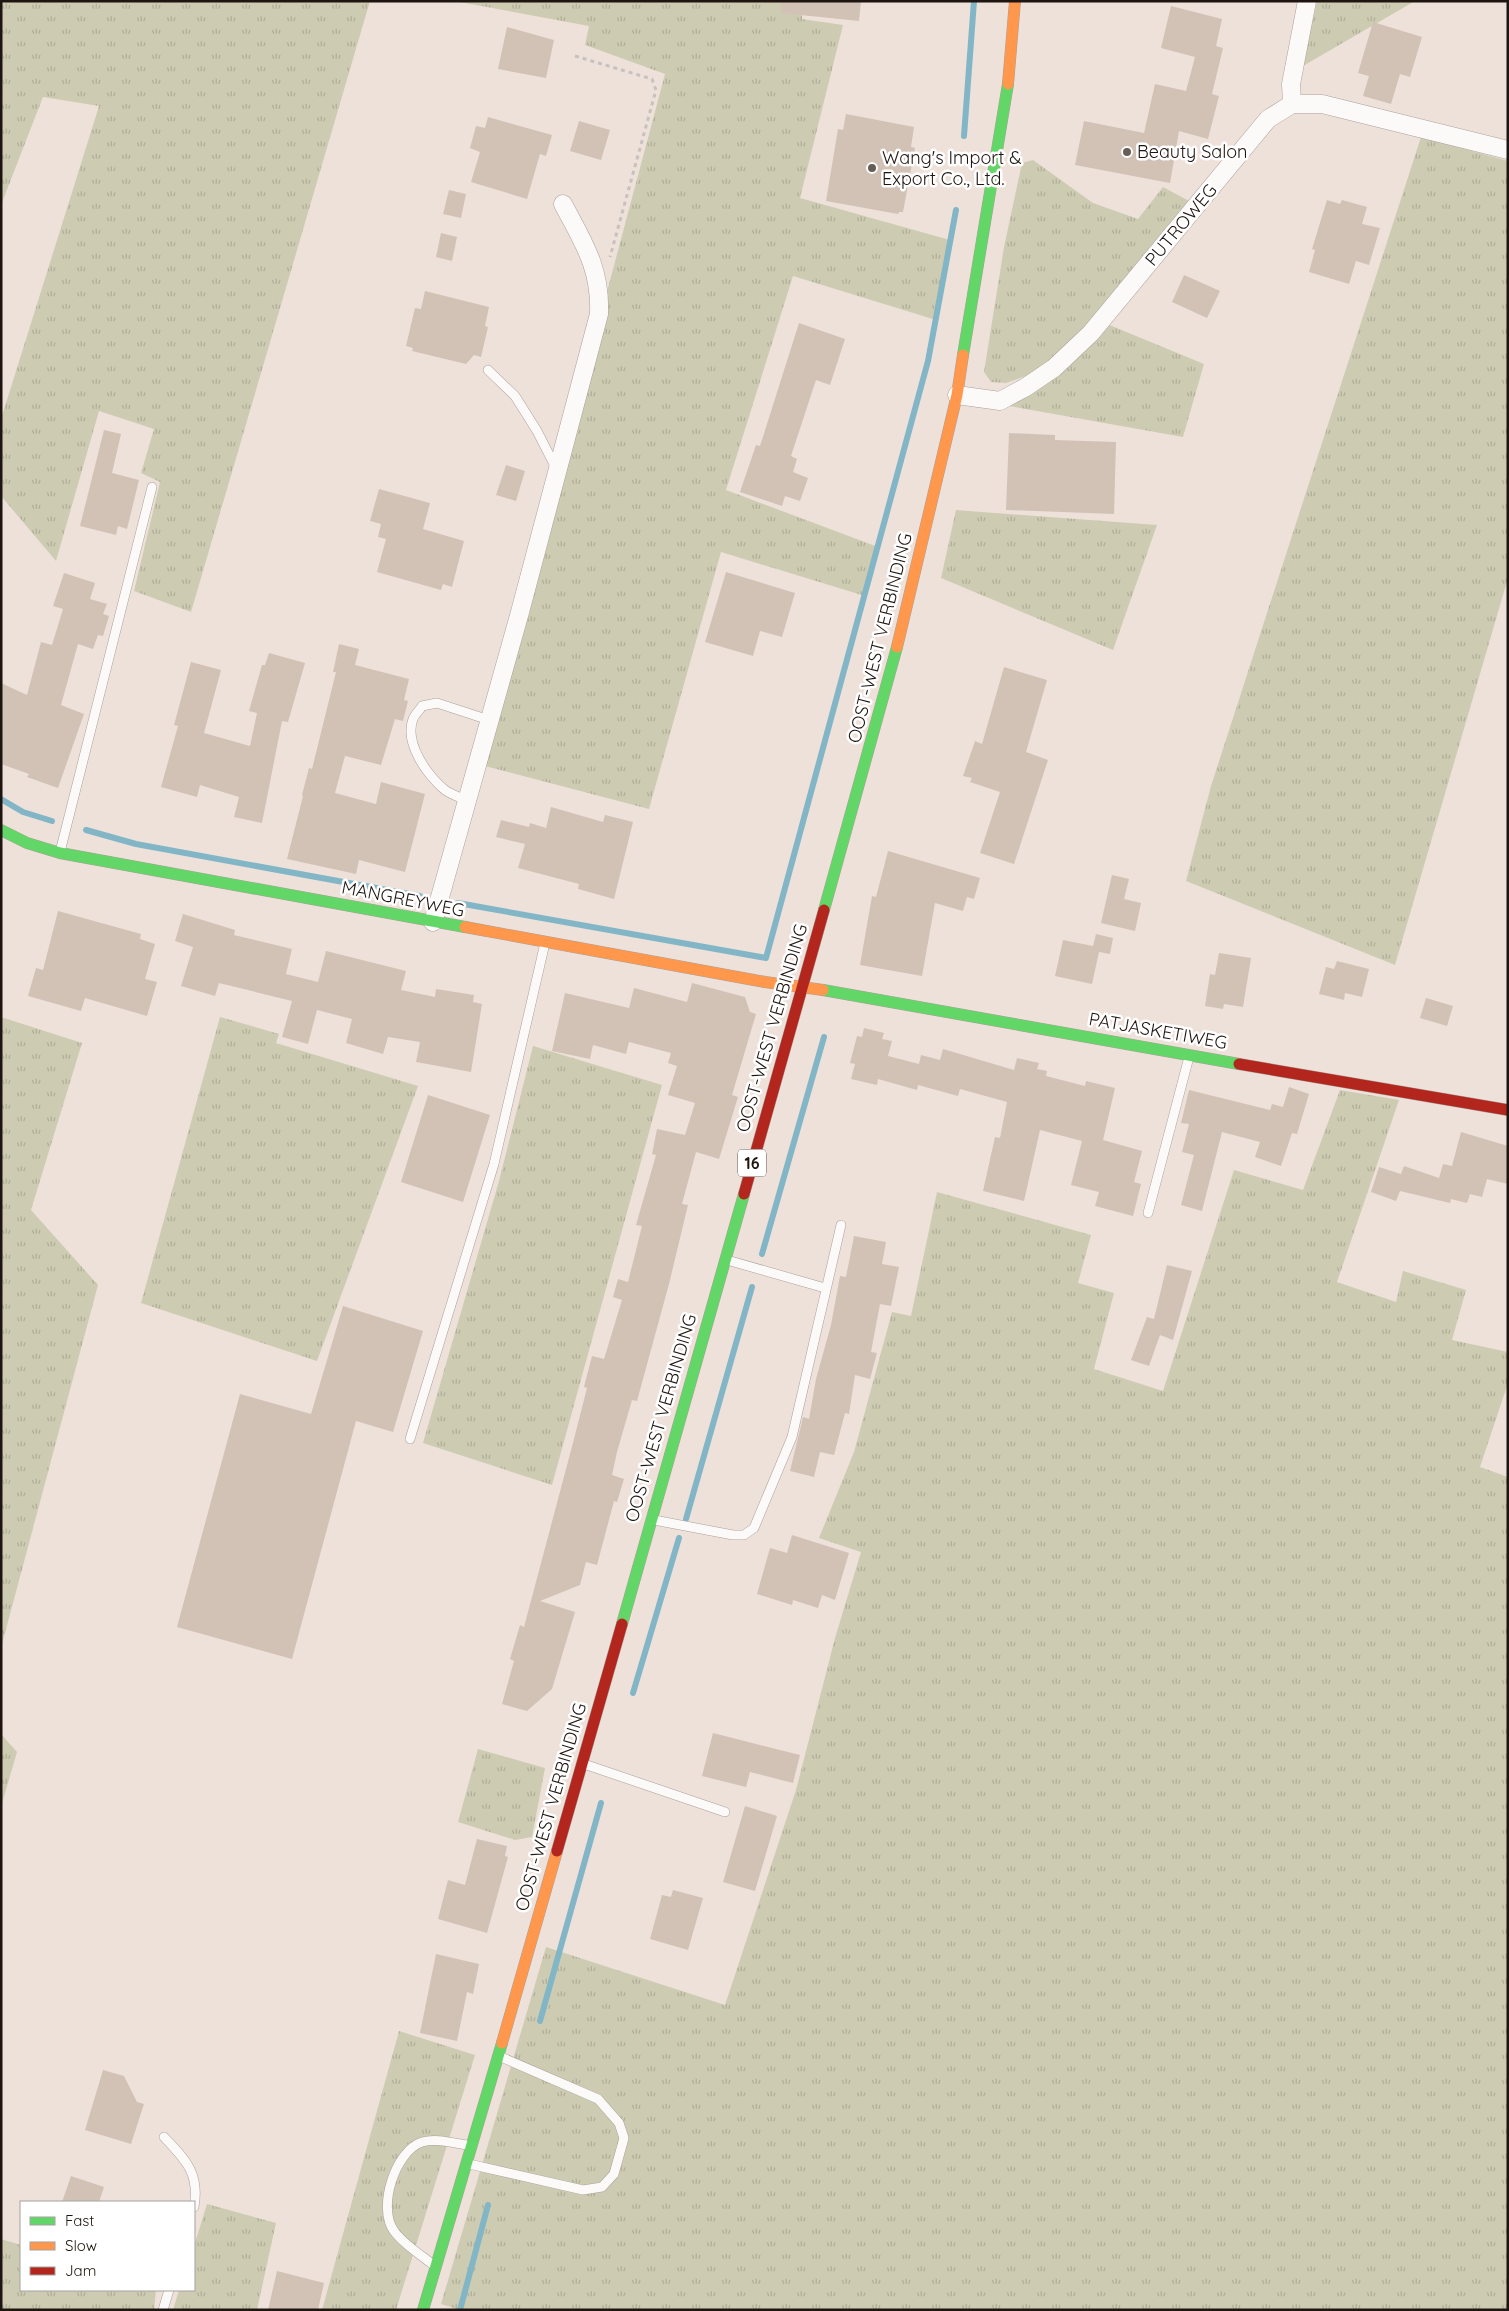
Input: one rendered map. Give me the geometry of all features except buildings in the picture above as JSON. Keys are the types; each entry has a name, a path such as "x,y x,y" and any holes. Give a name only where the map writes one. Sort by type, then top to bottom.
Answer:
{"main road":[{"name":"OOST-WEST VERBINDING","path":"423,2310 498,2056 890,678 957,395 1011,63 1015,1"},
{"name":"MANGREYWEG","path":"1,830 27,843 60,853 545,943 765,982 803,986"},
{"name":"PATJASKETIWEG","path":"803,986 906,1006 1508,1110"}],"street":[{"path":"1307,1 1291,84 1292,104 1322,104 1508,150"},
{"name":"PUTROWEG","path":"957,395 1000,401 1026,388 1054,368 1092,333 1268,119 1292,104"},
{"path":"433,922 599,314 600,294 594,262 564,204"}],"lane":[{"path":"488,370 516,396 538,431 557,470"},
{"path":"60,853 152,486"},
{"path":"466,800 446,791 431,775 417,754 411,740 413,718 422,706 437,703 489,720"},
{"path":"410,1440 494,1164 545,943"},
{"path":"1148,1213 1190,1055"},
{"path":"650,1520 733,1535 744,1535 754,1528 792,1437 840,1225"},
{"path":"725,1259 825,1288"},
{"path":"581,1763 725,1812"},
{"path":"467,2163 583,2190 602,2186 614,2174 624,2138 619,2123 610,2110 598,2099 498,2056"},
{"path":"164,2137 187,2161 197,2189 195,2201"},
{"path":"436,2267 394,2232 387,2218 387,2203 391,2185 401,2160 410,2148 422,2142 433,2140 472,2146"},
{"path":"163,2310 169,2291"}],"path":[{"path":"575,56 652,78 656,90 600,294"}],"green space":[{"path":"1,1 370,1 191,612 134,591 160,482 141,473 154,429 99,411 56,561 1,496 1,419 99,106 43,97 1,205"},
{"path":"454,1 803,1 802,19 843,25 800,198 950,240 936,320 793,276 726,490 878,547 865,596 721,552 649,809 481,765 665,74 585,45 589,26"},
{"path":"1317,1 1415,1 1303,66"},
{"path":"1421,137 1508,161 1508,578 1395,965 1186,881 1211,786"},
{"path":"1033,160 1093,203 1138,219 1163,187 1189,201 1085,329 1052,361 1026,376 1006,383 991,382 984,372 1004,247 1022,163"},
{"path":"1107,324 1204,364 1183,437 1004,405"},
{"path":"956,510 1157,525 1113,650 941,578"},
{"path":"1,1017 82,1043 31,1210 98,1285 1,1648"},
{"path":"220,1017 279,1034 276,1043 418,1086 317,1361 141,1303"},
{"path":"533,1046 662,1085 552,1485 423,1443 499,1181"},
{"path":"1340,1090 1399,1100 1337,1282 1396,1302 1403,1271 1466,1290 1452,1340 1508,1352 1508,1383 1480,1467 1508,1477 1508,2310 460,2310 441,2304 546,1947 725,2005 796,1790 835,1638 861,1552 819,1538 854,1452 892,1312 911,1316 937,1192 1091,1235 1078,1283 1114,1293 1094,1369 1163,1391 1234,1170 1303,1190"},
{"path":"1,1734 17,1752 1,1807"},
{"path":"478,1749 545,1768 532,1837 515,1840 458,1822"},
{"path":"399,2031 475,2055 396,2310 322,2310"},
{"path":"207,2204 276,2223 257,2310 173,2310 179,2291 195,2291 195,2243"},
{"path":"1,2239 20,2245 20,2291 156,2291 154,2310 1,2310"}],"waterway":[{"path":"964,136 974,1"},
{"path":"458,903 766,958 928,361 956,210"},
{"path":"1,799 23,812 52,821"},
{"path":"86,830 136,844 420,896"},
{"path":"762,1254 824,1037"},
{"path":"686,1519 752,1287"},
{"path":"633,1693 679,1538"},
{"path":"540,2021 601,1803"},
{"path":"460,2310 488,2205"}],"traffic: fast":[{"path":"963,355 1008,84"},
{"path":"824,910 897,647"},
{"path":"1,830 27,843 60,853 465,927"},
{"path":"823,990 1239,1064"},
{"path":"622,1624 744,1194"},
{"path":"423,2310 502,2043"}],"traffic: slow":[{"path":"1008,84 1015,1"},
{"path":"897,647 957,395 963,355"},
{"path":"465,927 765,982 823,990"},
{"path":"502,2043 557,1851"}],"traffic: jam":[{"path":"744,1194 824,910"},
{"path":"1239,1064 1508,1110"},
{"path":"557,1851 622,1624"}],"place":[{"name":"Beauty Salon","path":"1127,152"},
{"name":"Wang's Import & Export Co., Ltd.","path":"872,168"}]}
